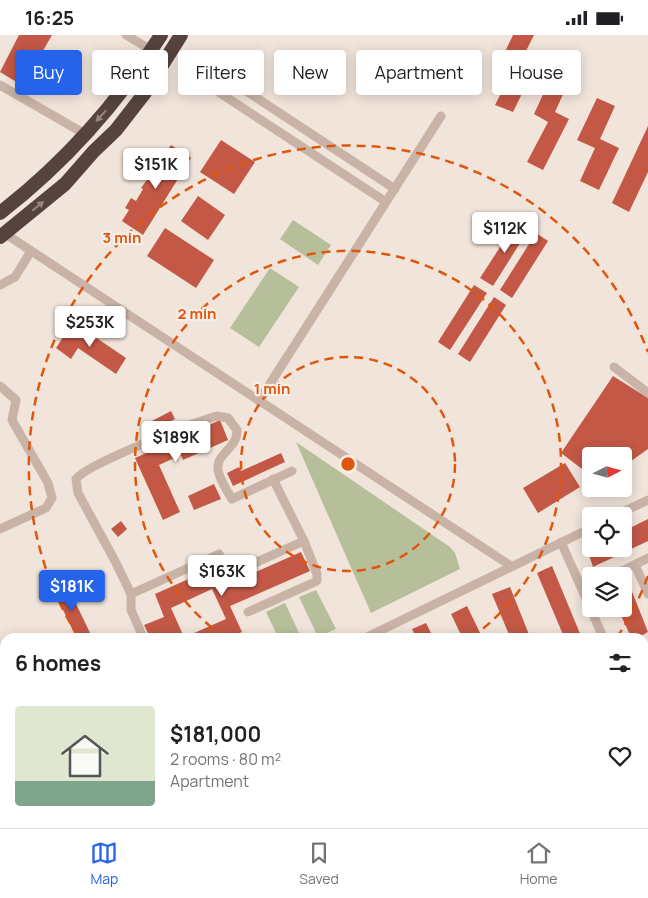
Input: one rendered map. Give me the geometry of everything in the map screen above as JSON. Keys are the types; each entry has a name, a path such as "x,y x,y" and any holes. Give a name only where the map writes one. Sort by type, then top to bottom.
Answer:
{"highway":[{"path":"152,50 161,35"},
{"path":"2,235 65,184 116,131 144,94 181,35"},
{"path":"0,213 32,189 85,134 118,95"}],"street":[{"path":"126,35 152,50"},
{"path":"386,202 214,89 216,78 225,77 395,189"},
{"path":"0,85 85,134"},
{"path":"259,401 441,116"},
{"path":"2,235 31,251 511,566"},
{"path":"0,285 15,277 31,251"},
{"path":"614,367 648,393"},
{"path":"0,386 16,400 12,420 48,483 52,498 46,508 0,529"},
{"path":"141,633 131,610 131,594 78,493 76,479 80,473 113,457 217,416 228,418 237,430 236,441 221,456 218,467 218,473 232,499 292,471"},
{"path":"248,612 316,581 317,574 304,541 273,479"},
{"path":"632,508 648,500"},
{"path":"375,633 582,532"},
{"path":"131,594 220,554 230,574 304,541"},
{"path":"561,542 582,580"},
{"path":"631,567 648,558"},
{"path":"635,565 648,593"},
{"path":"596,617 602,633"}],"green space":[{"path":"293,220 331,245 318,265 280,239"},
{"path":"270,268 299,287 259,347 230,328"},
{"path":"296,442 450,547 455,553 460,569 371,613"},
{"path":"316,590 336,629 327,633 316,633 299,597"},
{"path":"285,603 299,633 276,633 266,612"}],"building":[{"path":"19,35 52,35 43,50 15,50 15,81 0,72"},
{"path":"513,35 534,35 526,50 506,50"},
{"path":"500,95 521,95 513,112 495,105"},
{"path":"543,95 563,95 555,112 569,119 543,170 527,162 548,122 534,114"},
{"path":"597,98 615,106 600,139 619,148 599,190 580,181 595,148 577,140"},
{"path":"648,126 648,172 629,212 612,203"},
{"path":"221,140 255,162 234,194 200,172"},
{"path":"171,145 191,158 143,235 122,221 129,210 125,208 131,198 136,201 143,189 141,188 157,166 153,163 159,154 163,157"},
{"path":"198,196 225,215 208,240 181,221"},
{"path":"517,221 529,229 493,286 480,278"},
{"path":"165,228 214,260 196,288 147,256"},
{"path":"536,233 548,241 512,298 500,290"},
{"path":"474,285 487,293 450,350 438,342"},
{"path":"494,297 506,305 470,362 458,354"},
{"path":"73,322 126,358 116,374 78,348 71,359 56,348"},
{"path":"613,376 648,398 648,449 632,460 632,447 582,447 582,469 561,453"},
{"path":"171,411 175,419 156,429 152,421"},
{"path":"220,420 228,440 183,460 181,455 159,465 180,512 163,520 135,458"},
{"path":"281,453 285,462 233,486 227,473 239,467 241,471"},
{"path":"565,463 580,487 538,513 523,488"},
{"path":"214,484 221,499 194,510 188,496"},
{"path":"648,519 648,541 632,549 632,527"},
{"path":"121,521 127,529 118,537 111,529"},
{"path":"301,552 310,571 230,606 242,632 240,633 194,633 226,619 212,589 171,608 182,633 148,633 144,625 164,617 155,594 213,568 222,587"},
{"path":"590,557 614,557 593,567"},
{"path":"552,566 580,633 562,633 537,573"},
{"path":"66,583 90,633 74,633 53,589"},
{"path":"510,587 528,633 508,633 492,594"},
{"path":"632,592 648,632 629,633 622,617 632,617"},
{"path":"467,606 480,633 460,633 451,614"},
{"path":"426,623 431,633 414,633 412,629"}]}
